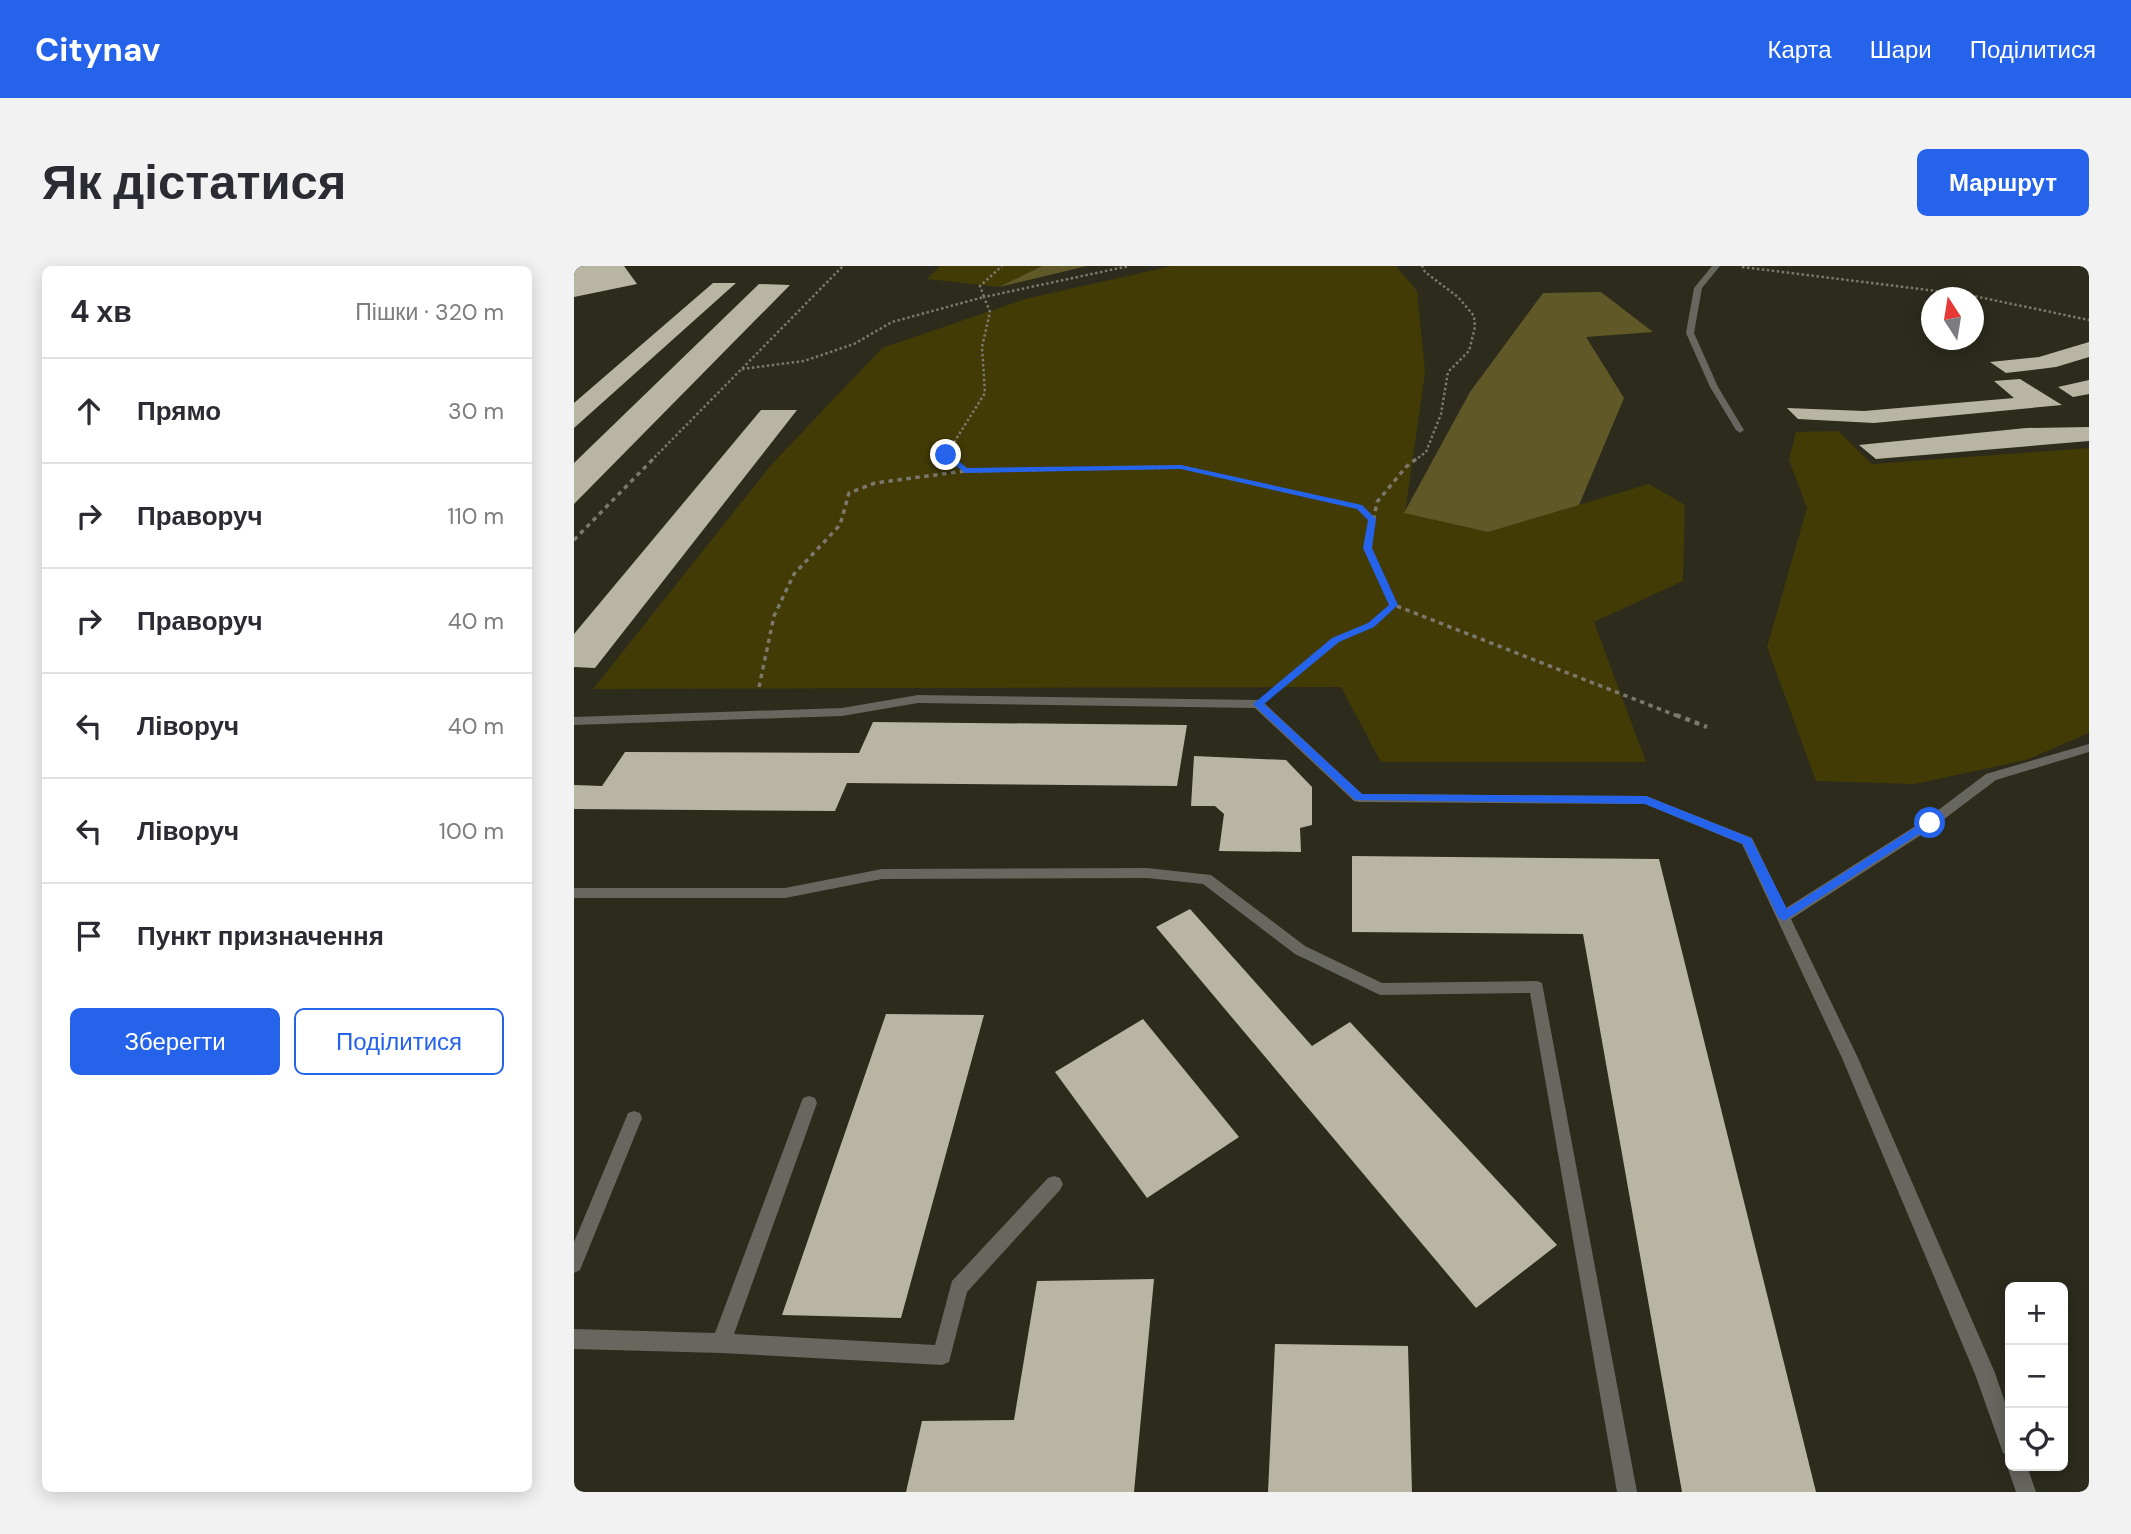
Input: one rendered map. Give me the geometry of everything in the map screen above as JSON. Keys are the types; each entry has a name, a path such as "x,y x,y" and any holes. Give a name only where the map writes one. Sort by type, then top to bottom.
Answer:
{"lane":[{"path":"1716,266 1698,288 1690,333 1714,387 1740,429"},
{"path":"574,721 842,712 918,699 1258,704 1359,798 1646,800 1747,841 1850,1058 1985,1373 2005,1431"},
{"path":"1784,917 1930,823 1991,777 2089,748"},
{"path":"574,893 785,893 881,874 1147,873 1206,879 1300,950 1380,989 1537,987 1627,1492"},
{"path":"721,1343 809,1102"},
{"path":"574,1264 634,1118"},
{"path":"574,1339 721,1343 942,1355 959,1287 1055,1184"},
{"path":"2019,1471 2026,1492"}],"path":[{"path":"574,540 843,266"},
{"path":"965,471 946,455 985,393 982,347 990,312 980,286 1002,266"},
{"path":"741,370 804,361 853,344 892,322 985,297 1129,266"},
{"path":"1422,266 1424,272 1458,297 1474,316 1475,327 1469,351 1448,372 1441,414 1426,452 1406,467 1377,502 1372,519 1368,548 1394,605 1707,727"},
{"path":"1734,266 1969,295 2089,320"},
{"path":"753,715 774,616 794,574 840,525 849,493 875,483 965,471 1181,467 1359,507 1372,519"},
{"path":"1258,704 1335,640 1371,625 1394,605"}],"shaded area":[{"path":"940,266 1042,266 999,287 927,279"},
{"path":"1042,266 1087,266 999,287"},
{"path":"1172,266 1396,266 1417,291 1425,372 1405,513 1488,532 1649,484 1685,505 1683,581 1594,622 1646,762 1381,762 1341,687 593,689 772,464 882,348 1025,299"},
{"path":"1601,292 1653,332 1586,337 1624,398 1579,505 1488,532 1404,513 1470,392 1543,293"},
{"path":"1838,431 1872,464 2089,448 2089,733 2026,760 1915,784 1816,781 1767,647 1807,508 1789,460 1796,432"}],"building":[{"path":"574,266 624,266 637,284 574,297"},
{"path":"713,283 736,283 574,428 574,403"},
{"path":"759,284 790,285 574,504 574,463"},
{"path":"2089,342 2089,357 2056,367 2006,373 1990,362 2039,357"},
{"path":"2020,379 2062,405 1874,423 1798,419 1787,408 1864,411 2014,398 1994,381"},
{"path":"2089,380 2089,394 2073,397 2058,387"},
{"path":"761,410 797,410 595,668 574,667 574,634"},
{"path":"2089,427 2089,441 1876,459 1859,445 2026,428"},
{"path":"873,722 1187,725 1177,786 847,783 835,811 574,809 574,785 602,786 625,752 859,753"},
{"path":"1194,756 1286,760 1312,787 1312,825 1300,828 1301,852 1219,851 1224,814 1215,806 1191,806"},
{"path":"1352,856 1659,859 1816,1492 1682,1492 1583,934 1352,932"},
{"path":"1190,909 1312,1046 1350,1022 1557,1245 1476,1308 1156,927"},
{"path":"886,1014 984,1015 901,1318 782,1315"},
{"path":"1143,1019 1239,1137 1147,1198 1055,1072"},
{"path":"1154,1279 1134,1492 906,1492 922,1421 1014,1420 1037,1281"},
{"path":"1275,1344 1408,1346 1412,1492 1268,1492"}],"route":[{"path":"946,455 965,471 1181,467 1359,507 1372,519 1368,548 1394,605 1371,625 1335,640 1258,704 1359,798 1646,800 1747,841 1784,917 1930,823"}]}
